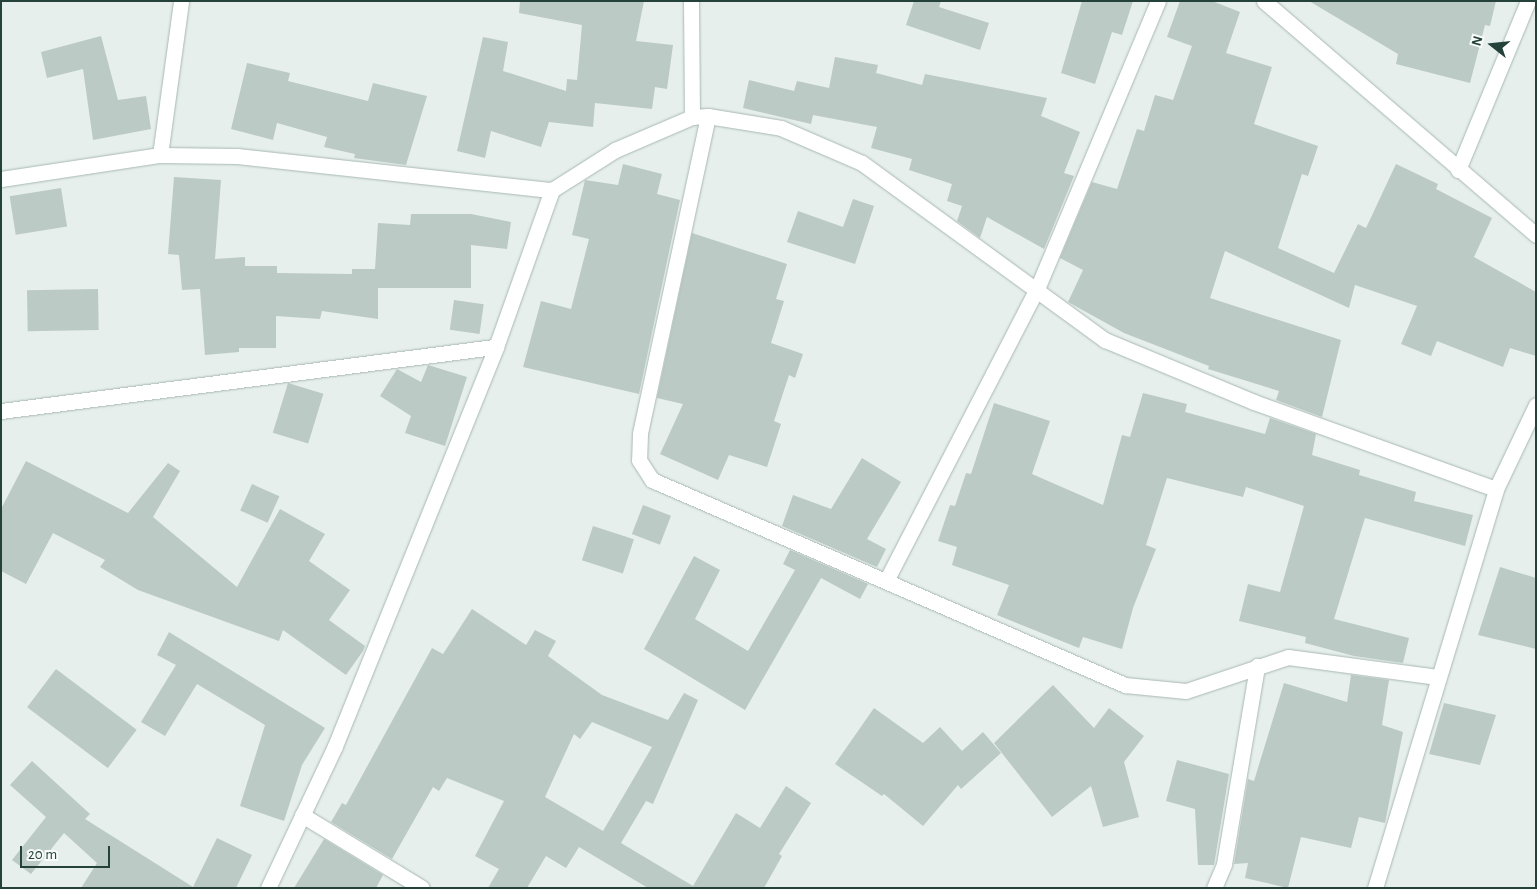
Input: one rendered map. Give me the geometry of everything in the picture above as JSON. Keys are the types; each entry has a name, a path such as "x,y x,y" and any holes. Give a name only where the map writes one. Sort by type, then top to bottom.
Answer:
{"street":[{"path":"160,155 181,1"},
{"path":"691,1 692,118"},
{"path":"886,581 1037,289 1158,1"},
{"path":"1264,1 1458,170 1536,235"},
{"path":"1458,170 1528,1"},
{"path":"708,116 640,434 639,460 652,480 1125,685 1186,691 1288,657 1438,677"},
{"path":"268,888 338,737 496,347 552,190 615,150 692,118 708,116 781,128 862,163 1105,340 1254,402 1496,489"},
{"path":"1,179 160,155 237,156 552,190"},
{"path":"1,411 496,347"},
{"path":"1375,888 1496,489 1536,404"},
{"path":"1214,888 1224,864 1257,666"},
{"path":"302,815 422,888"}],"building":[{"path":"520,1 644,1 636,41 673,45 667,89 655,87 652,109 595,103 593,127 549,122 541,147 491,131 485,158 457,151 483,37 508,42 503,71 566,91 567,79 577,80 582,25 519,13"},
{"path":"914,1 941,1 939,7 989,23 980,50 906,25"},
{"path":"1082,1 1133,1 1122,35 1112,32 1095,84 1061,73"},
{"path":"1180,1 1212,1 1240,12 1226,53 1272,67 1254,124 1318,146 1308,176 1302,174 1278,248 1334,273 1358,224 1366,228 1396,164 1438,184 1436,189 1492,218 1474,257 1536,292 1536,356 1510,348 1503,367 1437,341 1431,356 1401,344 1417,306 1355,285 1349,308 1225,251 1210,298 1341,340 1322,417 1276,400 1279,391 1208,369 1209,366 1124,333 1068,302 1083,270 1060,258 1092,182 1117,189 1137,129 1144,131 1155,95 1173,100 1192,46 1167,37"},
{"path":"1309,1 1496,1 1490,26 1485,25 1470,83 1396,64 1398,54"},
{"path":"101,36 118,100 146,96 151,129 93,140 83,69 47,78 41,52"},
{"path":"835,57 878,65 876,73 922,85 925,74 1047,98 1041,116 1080,132 1064,173 1074,176 1044,249 987,217 980,238 957,221 962,206 947,201 952,184 909,170 912,159 871,148 877,127 813,115 811,124 743,108 749,80 794,91 797,81 829,88"},
{"path":"247,63 290,73 288,81 368,101 373,83 427,96 406,165 354,158 355,154 324,147 327,137 277,123 273,140 231,129"},
{"path":"623,164 662,174 657,194 680,200 639,394 523,367 541,301 571,309 589,239 572,235 585,180 618,185"},
{"path":"174,177 221,180 215,259 245,257 245,266 277,266 277,273 352,274 352,269 375,269 378,223 410,225 411,214 471,214 511,222 507,249 471,245 471,288 378,288 378,319 322,311 320,319 276,316 276,348 239,348 239,352 205,355 200,289 182,290 179,255 168,254"},
{"path":"61,188 67,227 16,235 10,196"},
{"path":"853,199 874,206 855,264 787,242 798,211 843,227"},
{"path":"692,233 787,264 776,299 784,301 771,343 803,354 795,378 789,375 774,421 781,424 767,467 729,455 718,480 660,454 683,404 657,398"},
{"path":"98,289 99,330 28,331 27,290"},
{"path":"454,300 484,304 480,334 450,330"},
{"path":"428,365 467,377 445,446 405,433 411,416 380,396 397,369 421,382"},
{"path":"288,383 323,394 308,444 273,433"},
{"path":"1143,393 1187,404 1185,412 1265,434 1270,418 1316,434 1312,455 1360,470 1359,475 1416,492 1414,501 1473,515 1465,546 1365,518 1334,619 1409,638 1403,663 1354,656 1305,643 1306,637 1239,621 1248,584 1280,592 1304,506 1246,487 1243,497 1167,478 1146,545 1156,549 1133,608 1122,649 1083,637 1079,648 997,615 1009,585 952,565 957,547 938,541 950,505 955,506 966,473 971,474 994,403 1050,421 1032,474 1103,505 1122,435 1130,437"},
{"path":"862,458 901,482 867,539 886,549 877,567 782,526 793,495 831,509"},
{"path":"26,461 128,513 168,463 180,471 153,517 237,587 280,509 325,534 309,561 350,590 329,620 365,646 363,651 346,675 283,630 279,641 138,590 100,567 105,560 53,533 26,584 1,571 1,509"},
{"path":"252,484 279,496 268,523 240,510"},
{"path":"643,505 671,516 660,545 632,534"},
{"path":"593,526 634,539 623,574 582,560"},
{"path":"790,550 868,584 860,599 821,578 745,710 644,649 694,556 720,570 695,619 748,651 795,570 783,564"},
{"path":"1500,567 1536,578 1536,649 1478,635"},
{"path":"472,609 526,645 535,630 556,641 548,656 602,695 668,720 684,693 698,700 653,804 646,801 621,843 693,886 736,813 760,828 786,786 811,803 779,854 782,856 764,888 648,888 579,847 566,868 546,856 527,888 488,888 499,869 475,856 504,801 447,778 439,791 433,787 392,859 331,822 342,803 346,805 432,648 443,654","holes":["592,722 652,747 603,831 545,797 574,734 580,739"]},
{"path":"169,632 325,728 302,765 284,821 240,806 265,725 197,684 165,736 141,722 176,665 157,655"},
{"path":"56,669 137,730 108,768 27,707"},
{"path":"1351,675 1389,680 1382,725 1403,732 1385,823 1359,817 1351,848 1301,837 1288,888 1245,878 1248,863 1234,864 1248,779 1254,781 1284,683 1347,702"},
{"path":"1053,685 1094,728 1109,708 1144,736 1124,762 1139,817 1103,827 1091,786 1052,817 994,743"},
{"path":"1444,703 1496,715 1480,765 1429,754"},
{"path":"874,708 923,743 940,727 962,751 983,732 1001,753 961,789 958,785 923,826 884,794 882,796 835,764"},
{"path":"1177,760 1229,774 1214,865 1198,865 1195,809 1166,801"},
{"path":"32,761 90,814 85,819 193,887 217,838 252,855 236,888 81,888 97,863 64,833 31,874 12,860 46,817 10,785"},
{"path":"324,839 383,875 376,888 294,888"}]}
